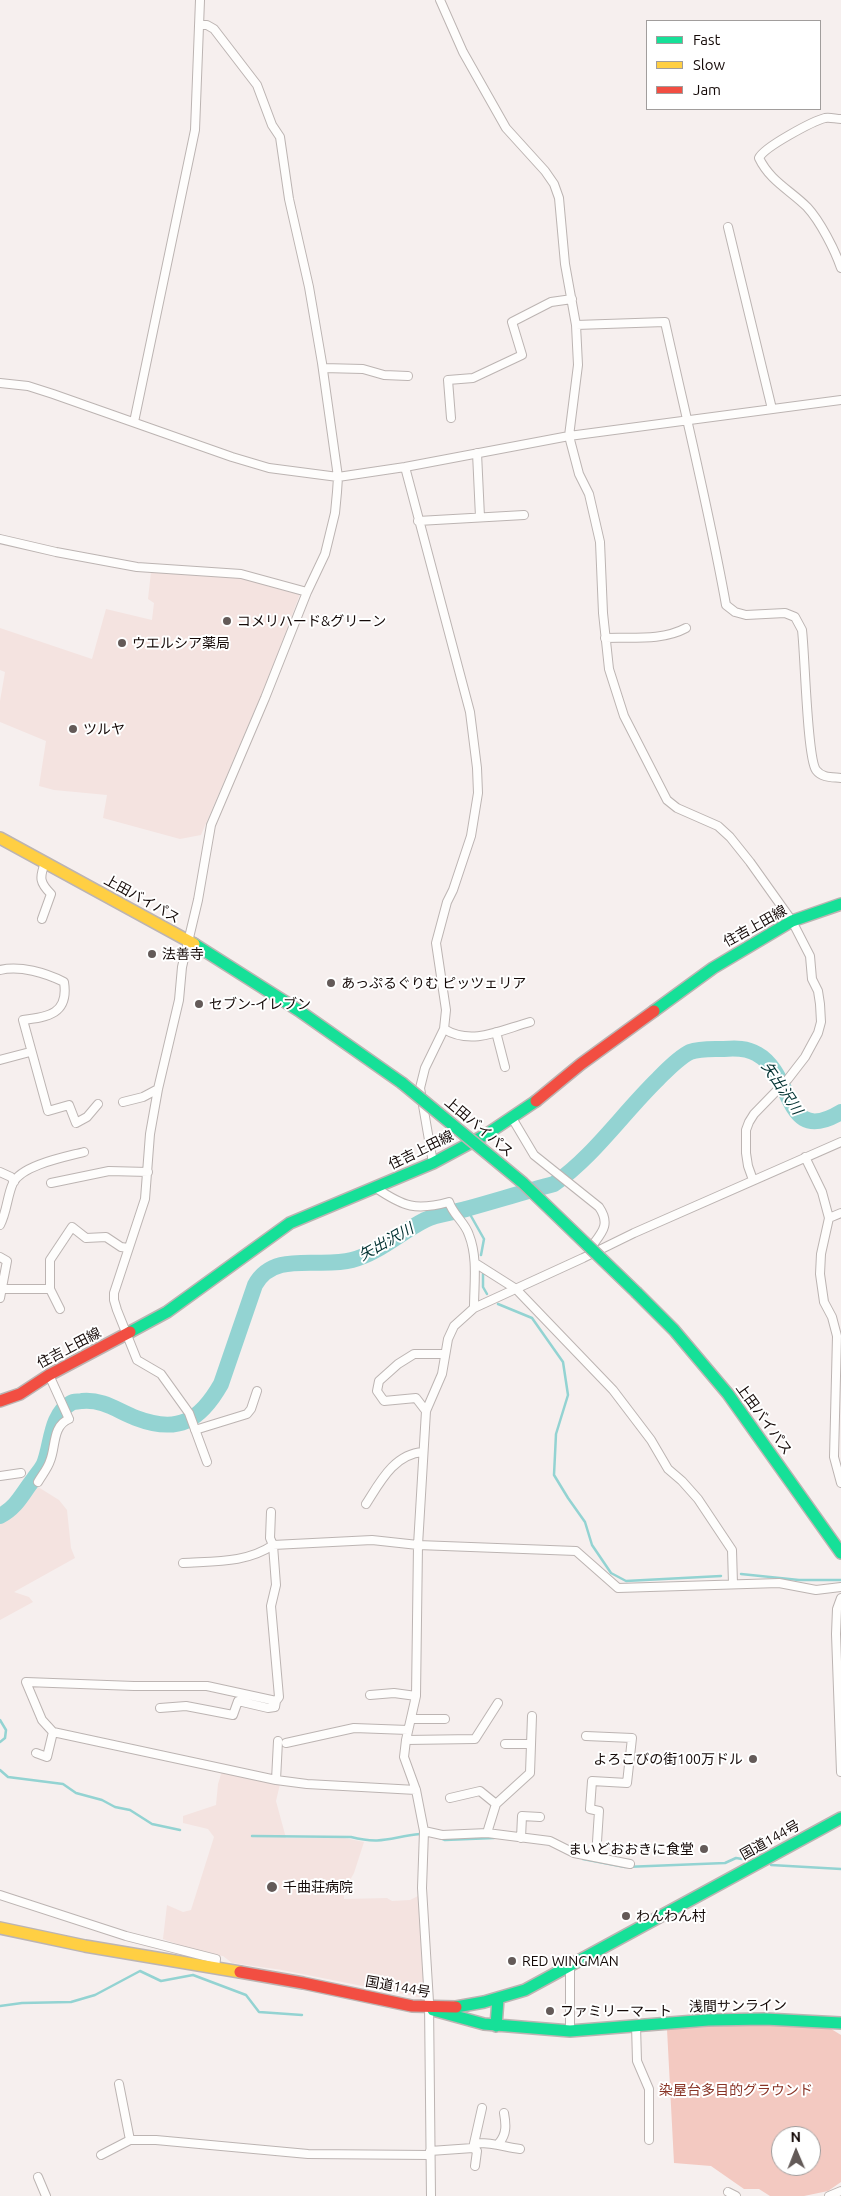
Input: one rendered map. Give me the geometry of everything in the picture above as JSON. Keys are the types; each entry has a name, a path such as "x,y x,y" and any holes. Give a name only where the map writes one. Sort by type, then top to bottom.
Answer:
{"main road":[{"name":"上田バイパス","path":"0,838 189,942 309,1017 402,1083 523,1183 674,1330 728,1394 841,1553"},
{"name":"住吉上田線","path":"0,1401 20,1394 49,1374 127,1335 167,1312 290,1223 433,1163 512,1118 581,1064 713,968 792,921 841,904"},
{"name":"国道144号","path":"0,1928 85,1946 215,1967 429,2009 469,2006 525,1990 841,1818"},
{"path":"496,2026 498,1999"},
{"name":"浅間サンライン","path":"429,2009 467,2021 496,2026 570,2031 708,2020 765,2019 841,2023"}],"street":[{"path":"134,422 195,130 200,0"},
{"path":"440,0 463,52 506,128 554,184 559,198 566,264 576,325 578,365 569,436 579,474 589,494 600,542 605,638 610,669 624,716 667,800 677,808 718,826 730,837 792,921 810,956 812,979 818,991 821,1022 813,1044 788,1079 754,1114 746,1130 748,1166 753,1180"},
{"path":"199,25 207,25 214,30 257,85 272,125 280,136 289,199 309,287 323,368 338,477 335,513 325,554 306,592 262,705 210,825 198,900 182,967 179,1000 173,1032 158,1089 150,1134 148,1172 144,1199 114,1300 137,1360 161,1374 189,1413 207,1462"},
{"path":"841,119 825,118 784,138 761,153 759,158 765,170 775,181 807,208 838,257 841,268"},
{"path":"728,227 772,409"},
{"path":"451,418 448,380 472,378 522,355 512,322 551,302 572,300"},
{"path":"576,325 665,322 686,420 696,456 726,606 735,612 746,615 786,613 795,617 802,630 810,748 815,768 823,776 841,778"},
{"path":"323,368 363,369 384,374 408,376"},
{"path":"0,383 37,389 232,457 270,468 338,477 405,467 569,436 841,400"},
{"path":"477,453 480,517"},
{"path":"405,467 470,712 477,768 478,793 471,836 446,902 436,943 446,1010 444,1029 425,1068 420,1088 433,1163"},
{"path":"418,521 524,515"},
{"path":"0,539 56,552 138,567 241,574 306,592"},
{"path":"605,638 662,637 676,634 686,628"},
{"path":"42,919 51,894 41,882 40,877 45,863"},
{"path":"0,970 10,968 21,969 52,976 64,982 66,992 61,1007 55,1013 22,1020 30,1052 48,1111 69,1105 76,1123 87,1117 98,1104"},
{"path":"444,1029 453,1034 468,1038 530,1022"},
{"path":"496,1032 505,1067"},
{"path":"0,1060 30,1052"},
{"path":"123,1102 143,1097 158,1089"},
{"path":"512,1118 534,1155 599,1207 605,1219 603,1230 583,1258"},
{"path":"432,2196 429,2009 422,1888 424,1831 416,1790 404,1757 416,1696 418,1545 426,1411 442,1374 448,1339 454,1326 474,1308 634,1233 841,1142"},
{"path":"0,1225 6,1212 14,1182 36,1164 84,1152"},
{"path":"805,1157 822,1192 829,1218 821,1254 820,1274 824,1302 832,1316 837,1336 834,1456 841,1483"},
{"path":"51,1183 109,1170 148,1172"},
{"path":"0,1172 11,1178 14,1182"},
{"path":"376,1188 402,1204 428,1207 449,1202 457,1218 469,1233 475,1263 474,1308"},
{"path":"829,1218 841,1213"},
{"path":"60,1309 50,1289 50,1260 72,1227 86,1238 106,1237 121,1247 128,1248"},
{"path":"0,1258 7,1262 0,1298"},
{"path":"475,1263 516,1288 613,1390 651,1440 668,1469 698,1499 732,1550 733,1584"},
{"path":"1,1289 50,1289"},
{"path":"832,1316 841,1317"},
{"path":"426,1411 416,1398 384,1402 377,1391 379,1381 398,1364 414,1354 444,1354"},
{"path":"38,1482 50,1462 56,1434 63,1422 69,1419 49,1374"},
{"path":"195,1429 247,1414 251,1409 257,1391"},
{"path":"366,1504 383,1477 395,1463 406,1457 423,1452"},
{"path":"0,1476 21,1473"},
{"path":"160,1708 186,1706 233,1715 238,1701 268,1708 275,1707 279,1697 271,1606 276,1585 273,1545 270,1538 271,1512"},
{"path":"183,1563 248,1558 261,1553 273,1545 372,1540 418,1545 576,1551 618,1588 779,1583 816,1590 841,1587"},
{"path":"841,1598 837,1609 836,1634 841,1772"},
{"path":"276,1701 207,1686 134,1686 26,1682 42,1720 53,1732 276,1780 337,1786 416,1790"},
{"path":"370,1695 394,1693 416,1696"},
{"path":"406,1740 475,1739 498,1703"},
{"path":"487,1833 496,1804 530,1773 532,1716"},
{"path":"411,1719 445,1719"},
{"path":"276,1780 282,1742 354,1728 408,1730"},
{"path":"36,1753 48,1757 53,1732"},
{"path":"586,1736 632,1738 627,1783 592,1781 590,1809 599,1811 596,1857"},
{"path":"505,1744 531,1744"},
{"path":"450,1798 480,1791 496,1804"},
{"path":"521,1838 522,1816 540,1817"},
{"path":"424,1831 442,1835 487,1833 550,1841 574,1853 630,1864"},
{"path":"0,1895 126,1936 216,1959 215,1967"},
{"path":"570,1966 570,2031"},
{"path":"636,2025 637,2061 649,2089 649,2140"},
{"path":"119,2084 130,2140"},
{"path":"473,2148 482,2108"},
{"path":"499,2143 503,2138 506,2126 504,2113"},
{"path":"101,2155 130,2140 156,2140 308,2154 430,2153 473,2148 479,2143 499,2143 503,2146 520,2149"},
{"path":"473,2148 477,2151 475,2166"},
{"path":"38,2177 46,2196"},
{"path":"829,2196 841,2191"}],"shaded area":[{"path":"151,572 237,576 300,594 268,679 201,835 180,839 103,818 107,795 54,790 39,786 46,741 0,722 0,701 5,672 0,670 0,628 92,659 106,609 152,620 154,603 148,599"},
{"path":"35,1485 59,1500 67,1510 71,1548 75,1558 14,1592 29,1597 33,1602 0,1620 0,1521 22,1505"},
{"name":"千曲荘病院","path":"222,1771 280,1784 276,1801 286,1838 345,1838 364,1842 354,1873 344,1891 344,1899 387,1898 392,1901 410,1900 418,1896 420,1897 425,1996 423,1998 282,1970 232,1963 223,1956 207,1955 163,1939 167,1905 183,1912 191,1910 214,1837 208,1829 183,1823 183,1816 216,1805 218,1784"}],"green space":[{"name":"染屋台多目的グラウンド","path":"768,2024 828,2027 841,2035 841,2182 828,2191 804,2196 770,2196 759,2189 744,2189 711,2166 674,2163 667,2029"}],"waterway":[{"name":"矢出沢川","path":"0,1516 15,1504 43,1466 55,1422 64,1408 71,1403 82,1401 97,1402 151,1423 164,1425 186,1421 205,1407 221,1384 255,1285 263,1274 286,1264 339,1262 362,1257 430,1218 554,1184 582,1161 669,1068 690,1052 703,1049 733,1049 753,1052 769,1064 799,1115 809,1121 822,1120 841,1112"},
{"path":"467,1209 484,1239 481,1255"},
{"path":"483,1274 483,1287 487,1294"},
{"path":"498,1304 532,1318 563,1362 568,1395 556,1434 554,1475 585,1522 592,1545 611,1573 626,1581 721,1576"},
{"path":"741,1574 799,1580 841,1580"},
{"path":"0,1720 6,1730 5,1738 0,1742"},
{"path":"0,1770 8,1777 63,1784 76,1793 102,1800 115,1807 130,1810 152,1824 180,1830"},
{"path":"252,1836 351,1837 386,1840 420,1834"},
{"path":"440,1838 445,1840 494,1838"},
{"path":"583,1859 625,1867 725,1863 736,1858 742,1859"},
{"path":"771,1865 841,1869"},
{"path":"0,2006 22,2003 71,2002 95,1995 140,1971 161,1981 193,1975 246,1995 259,2012 302,2015"}],"traffic: fast":[{"path":"654,1011 713,968 792,921 841,904"},
{"path":"194,944 298,1010 402,1083"},
{"path":"402,1083 523,1183 637,1293"},
{"path":"130,1332 167,1312 290,1223 433,1163 487,1134 536,1101"},
{"path":"637,1293 674,1330 728,1394 841,1553"},
{"path":"456,2007 484,2002 525,1990 841,1818"},
{"path":"496,2026 498,1999"},
{"path":"433,2010 484,2024 570,2031 708,2020 765,2019 841,2023"}],"traffic: slow":[{"path":"0,838 194,944"},
{"path":"0,1928 85,1946 240,1972"}],"traffic: jam":[{"path":"536,1101 581,1064 654,1011"},
{"path":"0,1401 20,1394 49,1375 130,1332"},
{"path":"240,1972 412,2006 456,2007"}],"place":[{"name":"コメリハード&グリーン","path":"227,621"},
{"name":"ウエルシア薬局","path":"122,643"},
{"name":"ツルヤ","path":"73,729"},
{"name":"法善寺","path":"152,954"},
{"name":"あっぷるぐりむ ピッツェリア","path":"331,983"},
{"name":"セブン-イレブン","path":"199,1004"},
{"name":"よろこびの街100万ドル","path":"753,1759"},
{"name":"まいどおおきに食堂","path":"704,1849"},
{"name":"千曲荘病院","path":"272,1887"},
{"name":"わんわん村","path":"626,1916"},
{"name":"RED WINGMAN","path":"512,1961"},
{"name":"ファミリーマート","path":"550,2011"}]}
